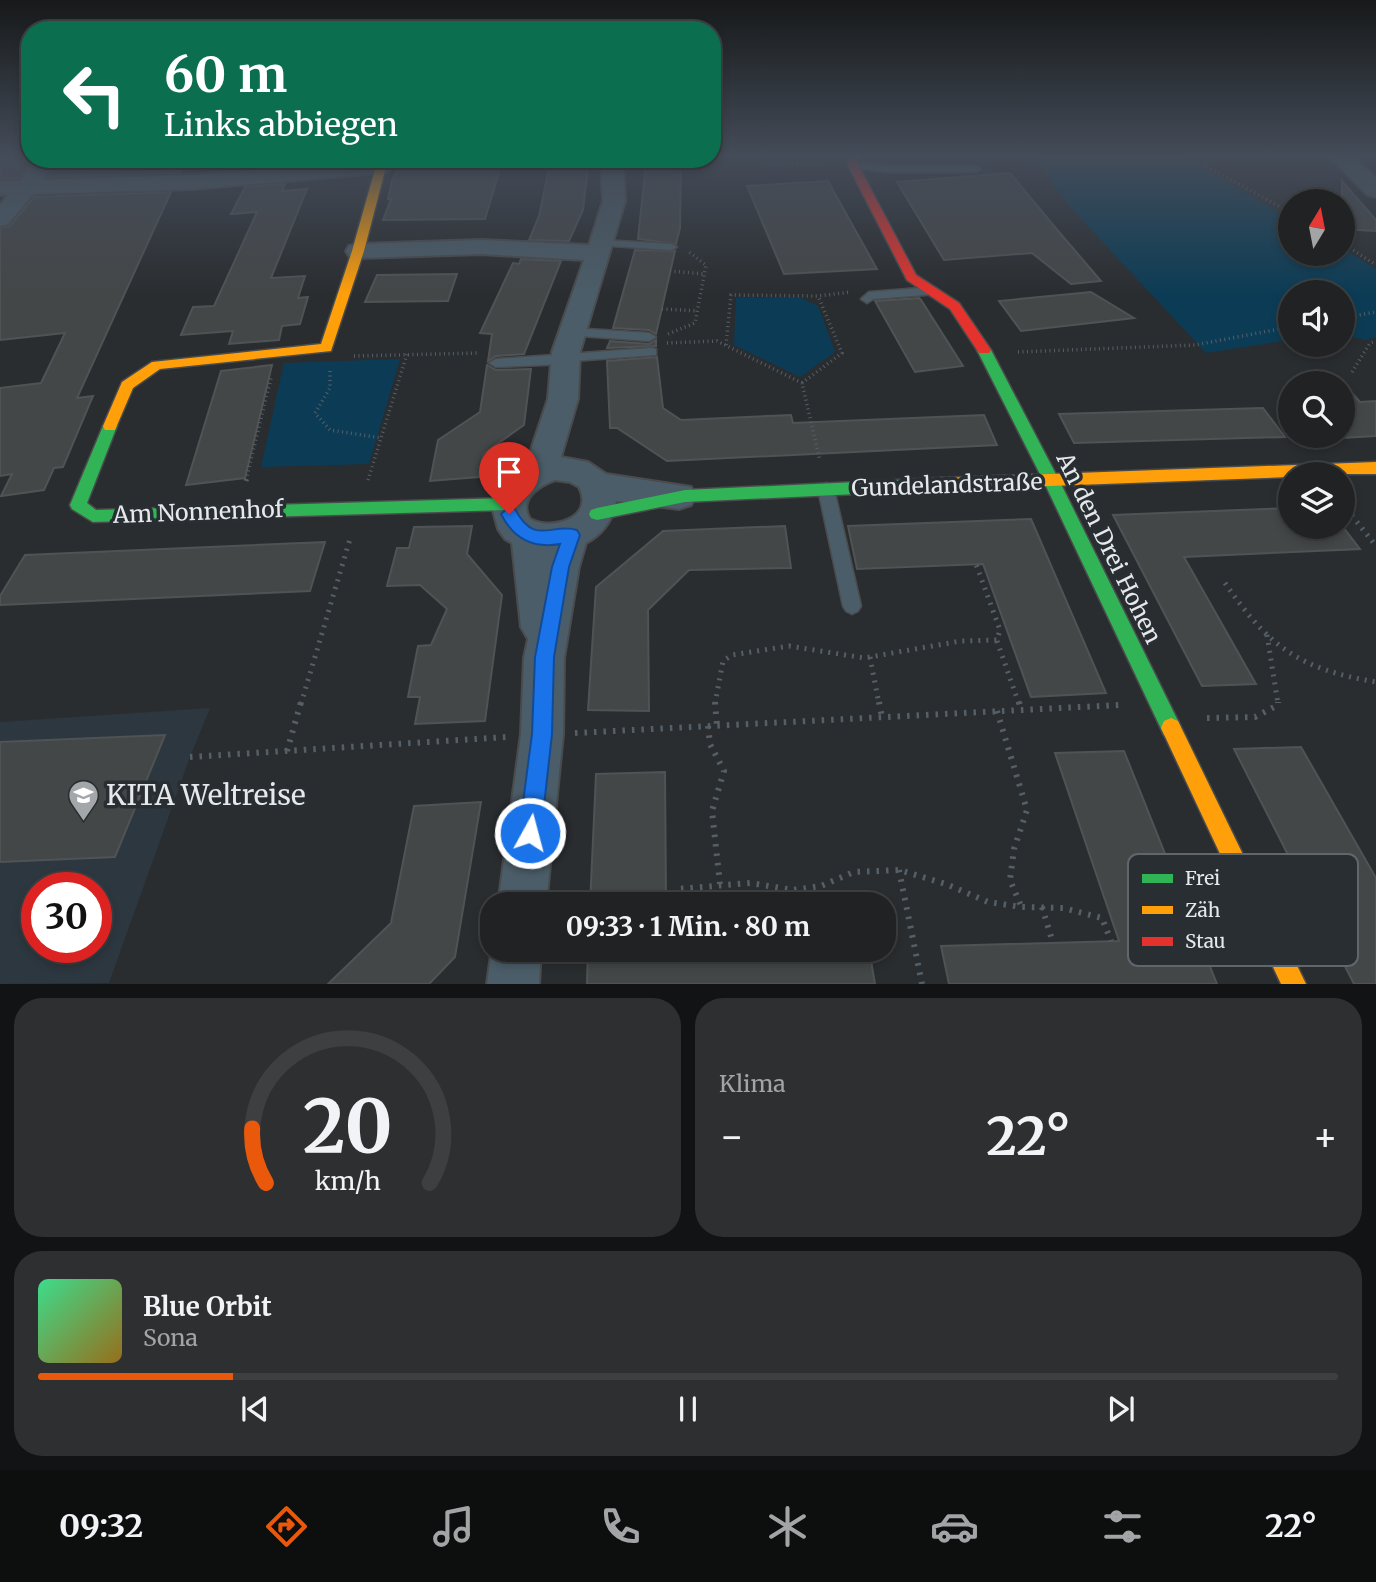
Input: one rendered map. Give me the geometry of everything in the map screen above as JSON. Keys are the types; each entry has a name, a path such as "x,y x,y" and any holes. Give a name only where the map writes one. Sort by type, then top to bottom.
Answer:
{"street":[{"path":"0,219 14,202"},
{"path":"329,352 371,202"},
{"path":"541,471 563,399 568,350 614,202"},
{"name":"An den Drei Hohen","path":"874,202 911,276 955,306 986,353 1052,482 1231,854"},
{"path":"358,251 481,247 600,248"},
{"name":"Am Nonnenhof","path":"329,352 277,353 157,365 127,385 78,505 93,516 508,504"},
{"path":"544,657 561,567 588,502 563,399"},
{"path":"562,468 588,502 549,539 529,535 515,525 510,518 508,504 518,484 541,471 562,468"},
{"name":"Gundelandstraße","path":"588,502 1009,481 1052,482 1376,468"},
{"path":"524,892 542,734 544,657 529,535"},
{"path":"513,984 515,962"},
{"name":"An den Drei Hohen","path":"1285,966 1294,984"}],"lane":[{"path":"600,248 671,247"},
{"path":"862,295 933,291"},
{"path":"491,358 650,345 568,350"},
{"path":"826,489 852,606"}],"path":[{"path":"687,251 706,265 695,323 662,337 661,343 718,341 802,383"},
{"path":"1355,251 1376,265"},
{"path":"670,271 705,274"},
{"path":"726,345 730,295 862,295"},
{"path":"802,383 842,354 818,296"},
{"path":"662,309 697,311"},
{"path":"1355,316 1376,312"},
{"path":"986,353 1195,345 1278,329"},
{"path":"1353,371 1370,343 1376,341"},
{"path":"381,438 330,430 315,413 330,388 329,352 491,358"},
{"path":"239,511 277,353"},
{"path":"287,751 407,354"},
{"path":"802,383 821,467"},
{"path":"1355,519 1376,546"},
{"path":"976,564 1000,629 997,640 1021,709"},
{"path":"1225,583 1242,609 1267,634 1303,662 1347,677 1376,682"},
{"path":"1166,718 1255,717 1278,705 1267,634"},
{"path":"718,726 715,704 723,661 732,655 789,646 870,657 961,641 997,640"},
{"path":"870,657 882,717"},
{"path":"190,757 542,734 1158,703"},
{"path":"997,710 1027,810 1014,849 1010,880 1021,907"},
{"path":"708,726 710,744 724,771 712,811 720,884"},
{"path":"899,870 922,984"},
{"path":"678,892 720,884 750,883 793,890 821,886 854,872 899,870 946,884 988,902 1021,907 1063,908 1102,918 1111,941"},
{"path":"1042,907 1054,943"}],"shaded area":[{"path":"1067,202 1261,202 1278,212 1278,266 1355,266 1355,256 1376,269 1376,337 1366,340 1355,338 1355,280 1278,280 1278,342 1206,353"},
{"path":"799,297 818,306 835,352 800,377 734,345 736,298"},
{"path":"400,359 369,464 261,467 284,363"},
{"name":"KITA Weltreise","path":"210,708 109,983 0,984 0,722"}],"building":[{"path":"30,202 166,202 77,398 93,396 63,467 54,468 44,490 1,496 12,474 0,476 0,388 41,383 65,333 0,340 0,228 10,226"},
{"path":"237,202 302,202 271,278 305,276 298,298 308,297 300,324 282,326 279,340 229,344 233,331 181,335 193,307 214,306 257,212 231,214"},
{"path":"390,202 490,202 485,219 383,220"},
{"path":"542,202 584,202 569,241 529,240"},
{"path":"642,202 680,202 680,228 676,244 638,239"},
{"path":"754,202 840,202 877,269 784,274"},
{"path":"909,202 1034,202 1101,281 1071,284 1032,253 944,260"},
{"path":"1355,202 1360,202 1376,220 1376,231 1355,230"},
{"path":"635,250 675,251 656,334 649,330 613,328"},
{"path":"521,259 561,261 524,354 496,356 488,361 492,334 480,333 513,263 519,264"},
{"path":"457,274 448,301 365,302 377,275"},
{"path":"1091,292 1134,318 1021,331 999,301"},
{"path":"919,298 963,366 915,372 875,301"},
{"path":"656,340 656,346 607,348 610,341 649,344"},
{"path":"657,357 663,408 681,420 791,415 793,423 984,415 997,445 667,461 617,428 610,428 607,361"},
{"path":"272,365 245,478 186,485 221,371"},
{"path":"487,365 496,370 531,369 524,425 483,454 479,477 430,481 438,440 480,412"},
{"path":"1355,396 1360,402 1376,401 1376,436 1355,437"},
{"path":"1263,408 1278,428 1278,437 1074,443 1059,414"},
{"path":"1278,508 1278,539 1352,539 1360,549 1184,557 1256,684 1202,686 1113,515"},
{"path":"1031,519 1106,693 1031,697 983,564 857,569 848,526"},
{"path":"472,526 467,554 502,595 485,721 415,724 420,697 408,697 418,646 431,645 447,609 420,585 387,586 397,548 409,548 414,527"},
{"path":"785,526 791,568 689,570 648,610 649,711 588,710 596,587 663,531"},
{"path":"325,542 310,591 0,605 0,596 25,555"},
{"path":"165,735 115,857 0,862 0,742"},
{"path":"1301,747 1376,878 1376,984 1354,984 1345,966 1358,966 1358,854 1288,854 1234,749"},
{"path":"1124,751 1165,854 1128,854 1128,966 1210,966 1217,984 949,984 941,946 1119,941 1055,753"},
{"path":"665,772 666,892 591,892 596,774"},
{"path":"481,802 455,957 429,984 328,984 391,923 414,806"},
{"path":"588,962 871,962 875,984 587,984"}],"traffic: fast":[{"path":"984,350 1052,482 1171,728"},
{"path":"110,426 78,505 93,516 508,504"},
{"path":"597,514 685,496 941,484"}],"traffic: slow":[{"path":"110,426 127,385 157,365 326,348 371,202"},
{"path":"941,484 1376,468"},
{"path":"1171,728 1232,854"},
{"path":"1285,966 1294,984"}],"traffic: jam":[{"path":"872,202 911,277 955,306 984,350"}],"place":[{"name":"KITA Weltreise","path":"83,822"}],"route":[{"path":"509,514 515,525 529,535 549,539 571,535 561,567 544,657 542,734 530,833"}]}
